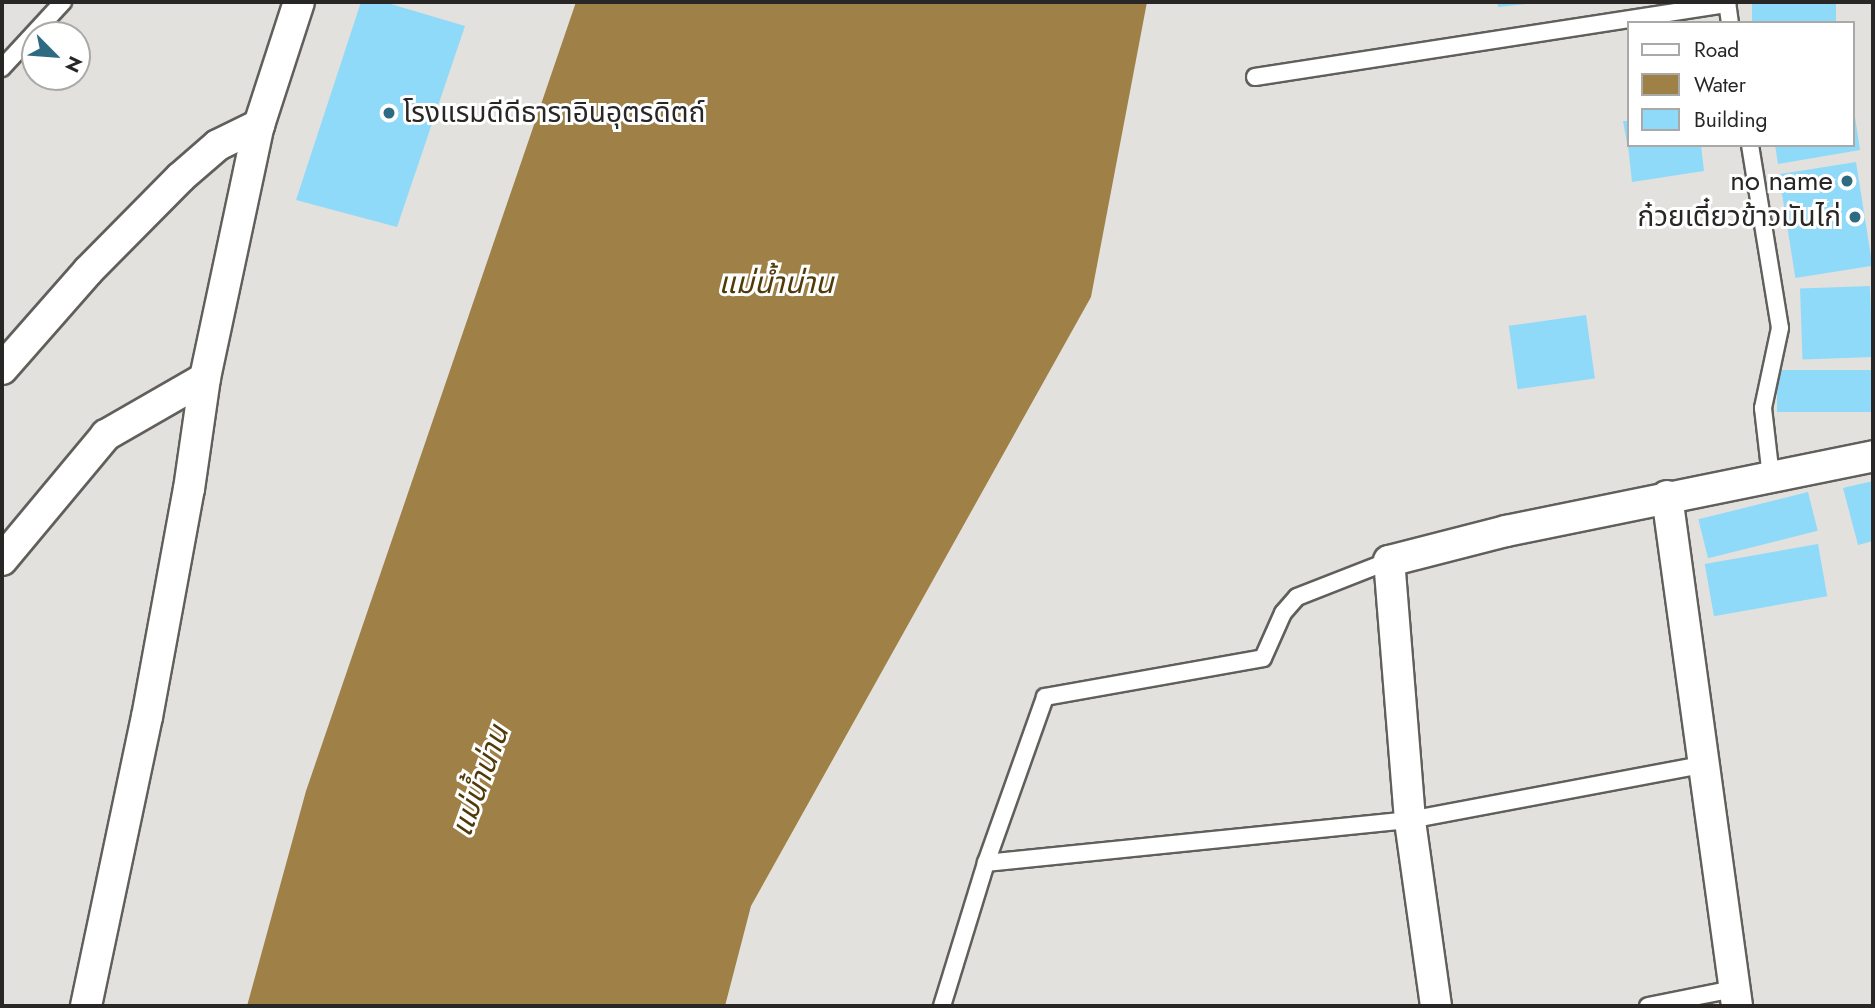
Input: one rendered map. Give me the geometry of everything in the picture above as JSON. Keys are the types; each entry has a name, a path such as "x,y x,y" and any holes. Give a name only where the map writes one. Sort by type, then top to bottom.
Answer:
{"street":[{"path":"86,1006 149,704 190,489 205,377 259,125 299,2"},
{"path":"2,369 88,271 181,177 218,145 259,125"},
{"path":"2,560 106,435 205,377"},
{"path":"1436,1006 1410,820 1389,561 1667,496 1873,456"},
{"path":"1667,496 1701,765 1735,998"}],"lane":[{"path":"2,68 64,2"},
{"path":"1255,77 1727,3 1730,21"},
{"path":"1750,147 1780,328 1763,408 1771,477"},
{"path":"942,1006 986,863 1045,697 1263,658 1283,613 1297,597 1389,561"},
{"path":"986,863 1410,820 1701,765"},
{"path":"1648,1006 1735,998"}],"water":[{"name":"แม่น้ำน่าน","path":"576,2 1147,2 1091,297 751,906 725,1006 247,1006 306,791"}],"building":[{"path":"361,2 384,2 465,26 397,227 296,200"},
{"path":"1497,2 1526,2 1526,4 1498,7"},
{"path":"1752,2 1836,2 1836,21 1752,21"},
{"path":"1854,110 1860,150 1778,164 1775,147 1854,147"},
{"path":"1628,147 1701,147 1704,171 1632,182"},
{"path":"1856,162 1872,266 1795,278 1779,174"},
{"path":"1870,286 1872,357 1803,359 1800,288"},
{"path":"1586,315 1595,378 1518,389 1509,326"},
{"path":"1777,370 1873,370 1873,412 1777,412"},
{"path":"1873,481 1873,541 1858,545 1843,488"},
{"path":"1808,492 1818,531 1708,558 1698,519"},
{"path":"1818,544 1827,596 1714,616 1705,564"}],"place":[{"name":"โรงแรมดีดีธาราอินอุตรดิตถ์","path":"389,113"},
{"name":"no name","path":"1847,181"},
{"name":"ก๋วยเตี๋ยวข้าวมันไก่","path":"1855,217"}]}
